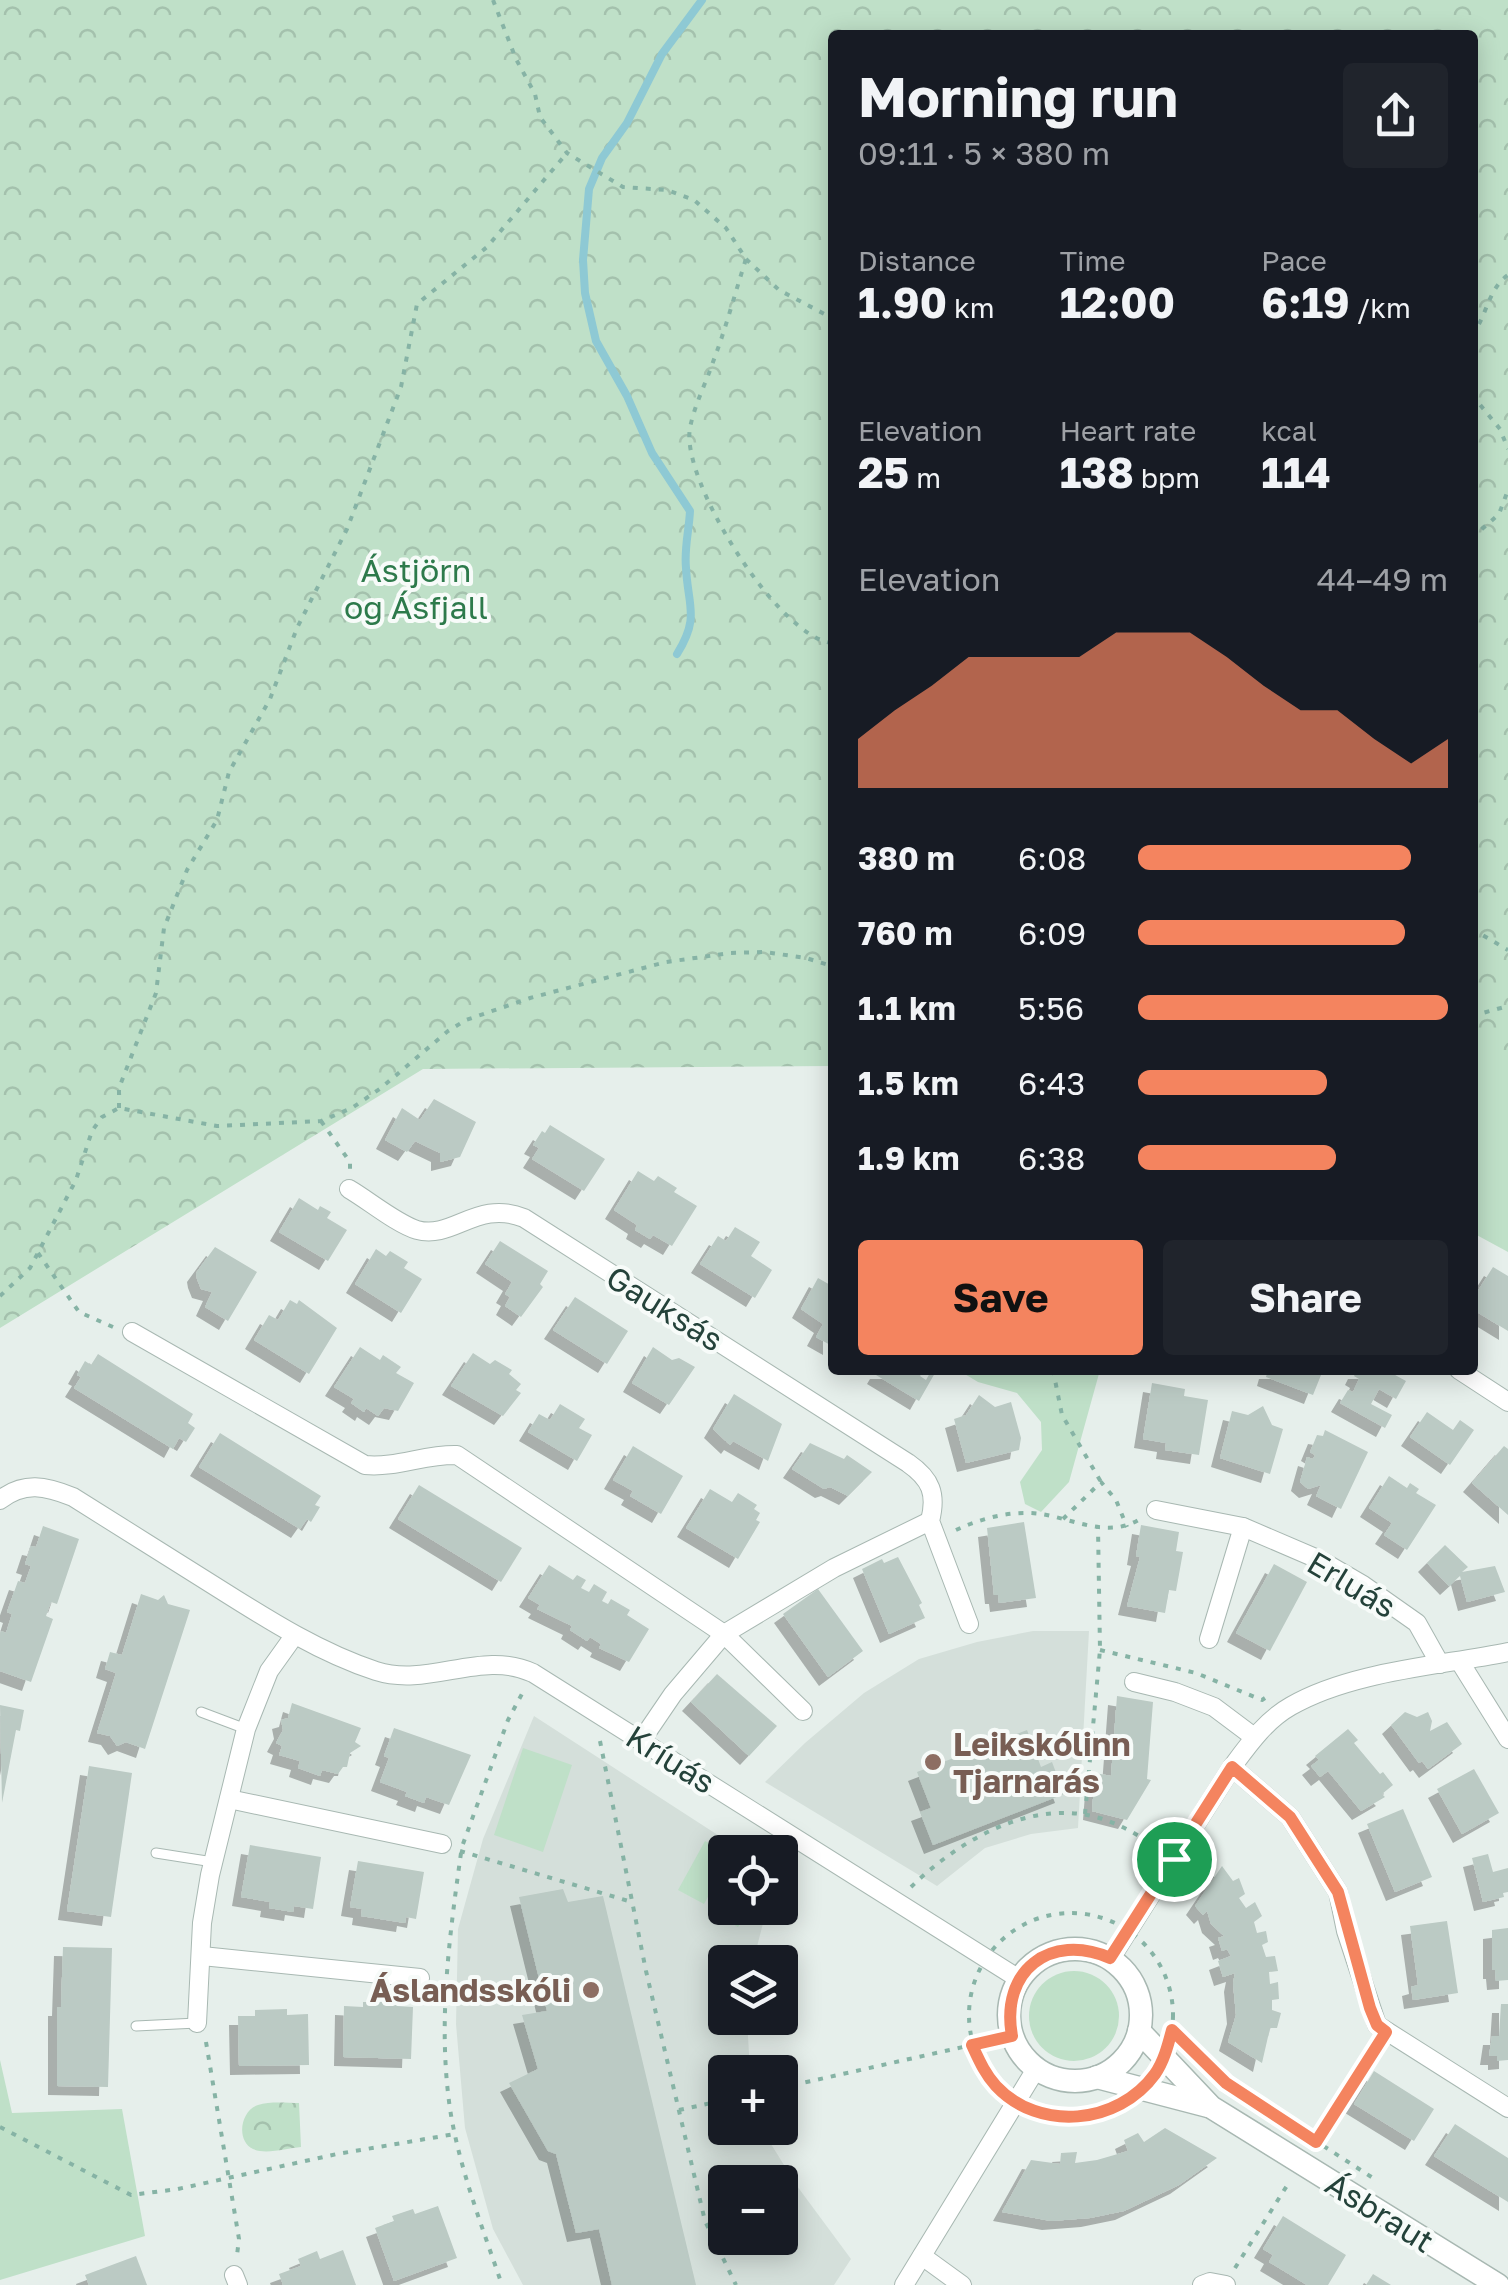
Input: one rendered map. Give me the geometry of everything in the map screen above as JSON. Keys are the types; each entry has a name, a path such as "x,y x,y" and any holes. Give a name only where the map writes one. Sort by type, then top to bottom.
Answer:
{"street":[{"name":"Gauksás","path":"350,1189 416,1230 441,1229 488,1212 510,1212 524,1218 922,1473 932,1487 935,1503 930,1521 969,1624"},
{"path":"132,1332 365,1465 388,1467 440,1454 457,1455 724,1634 803,1712"},
{"path":"1467,1375 1508,1402"},
{"name":"Kríuás","path":"0,1500 28,1486 48,1487 73,1497 294,1636 377,1672 405,1676 473,1665 516,1665 1019,1979"},
{"name":"Erluás","path":"1156,1510 1243,1527 1320,1560 1363,1585 1417,1623 1508,1738"},
{"path":"641,1741 673,1694 724,1634 834,1568 930,1521"},
{"path":"1209,1639 1243,1527"},
{"path":"197,2023 202,1922 246,1728 269,1671 294,1636"},
{"path":"1110,1958 1232,1767 1254,1737 1288,1708 1322,1691 1508,1652"},
{"path":"1134,1682 1214,1706 1254,1737"},
{"path":"1232,1767 1290,1817 1318,1856 1338,1892 1377,2025 1508,2108"},
{"path":"229,1799 442,1844"},
{"path":"1092,1950 1110,1958 1126,1972 1137,1990 1142,2010 1140,2031 1131,2051 1098,2078 1055,2078 1036,2068 1026,2060 1012,2036 1008,2016 1019,1979 1050,1952 1092,1950"},
{"path":"202,1956 420,1978"},
{"name":"Ásbraut","path":"1140,2031 1211,2107 1498,2285"},
{"path":"904,2285 1036,2068"},
{"name":"Ásbraut","path":"1098,2078 1140,2098 1211,2107"},
{"path":"922,2256 962,2285"},
{"path":"1202,2285 1225,2285"}],"lane":[{"path":"201,1712 246,1728"},
{"path":"156,1853 213,1862"},
{"path":"136,2026 197,2023"}],"path":[{"path":"492,0 535,94 540,118 567,154 623,187 674,192 694,200 726,228 766,281 828,316"},
{"path":"119,1108 119,1088 156,993 164,928 187,870 218,820 229,772 270,700 297,628 347,529 400,387 417,304 487,247 567,154"},
{"path":"746,259 689,430 692,461 712,508 764,593 819,642 828,643"},
{"path":"1478,327 1496,286 1508,275"},
{"path":"1478,402 1500,429 1508,449"},
{"path":"1478,533 1499,514 1508,490"},
{"path":"1478,932 1508,950"},
{"path":"0,1296 30,1268 76,1180 92,1131 102,1117 119,1108 217,1126 321,1121 352,1108 381,1088 466,1020 530,998 666,962 731,953 765,952 828,965"},
{"path":"1478,1014 1508,1006"},
{"path":"321,1121 350,1162 350,1189"},
{"path":"38,1253 79,1312 99,1323 132,1332"},
{"path":"1055,1375 1062,1414 1100,1482 1116,1500 1128,1527"},
{"path":"1062,1520 1100,1482"},
{"path":"938,1538 975,1521 1011,1514 1040,1514 1078,1526 1128,1527 1156,1510"},
{"path":"1084,1814 1100,1650 1098,1527"},
{"path":"1100,1650 1196,1673 1262,1700 1274,1694"},
{"path":"502,2285 467,2183 455,2134 447,2078 446,1968 461,1851 508,1720 533,1673"},
{"path":"595,1711 632,1902 705,2221 736,2285"},
{"path":"897,1902 930,1869 979,1835 1030,1817 1084,1814 1131,1830 1174,1859"},
{"path":"461,1851 632,1902"},
{"path":"1068,1912 1084,1914 1099,1916 1129,1930 1150,1949 1165,1974 1172,2001 1172,2030 1164,2058 1140,2098 1095,2114 1068,2118 1040,2113 1015,2102 996,2086 972,2045 968,2015 972,1984 986,1957 1008,1933 1036,1918 1068,1912"},
{"path":"197,2023 206,2041 239,2240 236,2280"},
{"path":"1172,2030 1226,2083 1380,2182"},
{"path":"1316,2142 1386,2032"},
{"path":"798,2084 1012,2036"},
{"path":"1121,2104 1140,2098"},
{"path":"678,2110 708,2104"},
{"path":"0,2127 131,2195 455,2134"},
{"path":"1225,2285 1288,2184"}],"shaded area":[{"name":"Leikskólinn Tjarnarás","path":"1033,1631 1089,1631 1078,1828 1031,1834 985,1848 937,1886 765,1782 864,1693 919,1659"},
{"name":"Áslandsskóli","path":"534,1716 718,1835 708,1835 708,1925 763,1925 757,1945 708,1945 708,2035 748,2035 749,2055 708,2055 708,2145 772,2145 784,2165 708,2165 708,2255 798,2255 798,2187 851,2259 834,2285 523,2285 493,2229 465,2128 456,2024 458,1929 483,1839"}],"green space":[{"name":"Ástjörn og Ásfjall","path":"0,0 1508,0 1508,1060 1478,1060 1478,30 828,30 828,1066 423,1069 0,1328"},
{"path":"1508,386 1508,1252 1478,1236 1478,496"},
{"path":"966,1375 1099,1375 1069,1482 1041,1512 1025,1504 1020,1482 1042,1450 1041,1422 1017,1393"},
{"path":"523,1748 572,1765 543,1852 494,1835"},
{"path":"705,1841 708,1843 708,1897 704,1904 678,1890"},
{"path":"1074,1971 1106,1984 1119,2016 1106,2048 1074,2061 1042,2048 1029,2016 1042,1984"},
{"path":"0,2060 12,2113 122,2109 145,2236 0,2280"},
{"path":"268,2103 299,2103 301,2147 264,2151 253,2149 244,2140 242,2126 252,2108"}],"building":[{"path":"434,1099 476,1122 460,1157 440,1162 440,1153 415,1141 407,1152 385,1140 402,1108 420,1120"},
{"path":"550,1125 605,1159 584,1191 532,1159 539,1148 533,1145"},
{"path":"638,1171 654,1181 658,1176 697,1206 672,1246 635,1230 637,1225 614,1210"},
{"path":"299,1198 318,1210 320,1206 331,1212 327,1218 347,1230 328,1261 279,1232"},
{"path":"735,1227 760,1242 751,1256 772,1270 755,1298 700,1264 718,1236 726,1241"},
{"path":"500,1241 548,1271 540,1284 543,1287 521,1317 505,1306 510,1297 505,1294 512,1282 485,1264"},
{"path":"215,1247 257,1272 228,1321 205,1307 212,1292 201,1289 197,1279 196,1273"},
{"path":"376,1249 386,1256 390,1251 408,1262 404,1268 422,1279 401,1313 355,1284"},
{"path":"1493,1267 1508,1276 1508,1331 1478,1313 1478,1291"},
{"path":"818,1278 828,1284 828,1344 816,1337 823,1324 801,1309"},
{"path":"575,1297 628,1331 607,1364 553,1330"},
{"path":"290,1300 297,1304 299,1300 337,1328 309,1374 254,1340 269,1315 278,1320"},
{"path":"360,1347 401,1367 396,1373 414,1383 398,1411 384,1408 378,1416 366,1408 364,1412 351,1403 354,1399 334,1387"},
{"path":"653,1347 672,1360 679,1358 695,1367 669,1405 632,1383"},
{"path":"473,1353 490,1364 495,1360 512,1370 509,1374 521,1384 516,1390 521,1393 503,1416 451,1386"},
{"path":"98,1354 193,1414 188,1423 195,1428 186,1442 179,1438 173,1449 74,1388 85,1361 91,1365"},
{"path":"876,1375 921,1375 926,1380 934,1375 919,1401"},
{"path":"1267,1375 1321,1375 1313,1395"},
{"path":"1395,1375 1406,1381 1396,1399 1379,1389 1371,1404 1392,1415 1385,1428 1340,1403 1348,1390 1353,1392 1359,1379 1354,1376"},
{"path":"1152,1383 1185,1389 1184,1396 1208,1400 1199,1455 1165,1450 1166,1443 1143,1439"},
{"path":"734,1394 782,1424 768,1461 733,1441 730,1445 713,1429"},
{"path":"979,1395 995,1407 1011,1402 1021,1438 1019,1450 966,1463 954,1419 966,1415"},
{"path":"560,1404 585,1419 579,1428 592,1435 577,1461 528,1432 539,1414 550,1420"},
{"path":"1263,1406 1272,1425 1283,1429 1270,1474 1220,1458 1232,1411 1248,1415"},
{"path":"1427,1412 1453,1430 1460,1420 1474,1430 1450,1465 1410,1437"},
{"path":"1325,1430 1368,1452 1341,1509 1316,1496 1321,1485 1308,1489 1300,1482 1307,1457 1313,1459 1315,1455 1310,1452 1317,1435 1323,1436"},
{"path":"220,1433 321,1496 315,1505 320,1507 311,1522 307,1519 300,1529 199,1467"},
{"path":"810,1443 844,1459 847,1455 872,1472 848,1496 830,1487 824,1489 792,1469"},
{"path":"633,1446 683,1476 661,1514 630,1496 633,1491 613,1480"},
{"path":"1504,1446 1508,1449 1508,1515 1472,1483"},
{"path":"1389,1476 1407,1488 1410,1483 1419,1489 1416,1493 1436,1505 1407,1550 1384,1535 1392,1523 1369,1508"},
{"path":"419,1485 522,1548 501,1582 398,1519"},
{"path":"710,1489 732,1502 738,1493 757,1505 754,1509 760,1513 756,1520 760,1522 738,1559 686,1528"},
{"path":"1024,1522 1036,1598 999,1603 998,1595 994,1595 987,1528"},
{"path":"1141,1525 1179,1532 1176,1551 1183,1552 1176,1591 1169,1590 1165,1613 1127,1606 1140,1557 1136,1556"},
{"path":"43,1526 79,1539 57,1604 51,1602 49,1607 46,1616 53,1619 31,1682 0,1671 0,1634 6,1633 12,1614 7,1612 18,1581 25,1583 31,1566 25,1564"},
{"path":"1445,1545 1468,1567 1462,1572 1495,1566 1505,1592 1467,1602 1460,1576 1449,1586 1427,1563"},
{"path":"898,1557 922,1603 919,1605 925,1618 889,1634 862,1569 882,1559 884,1563"},
{"path":"1274,1564 1307,1582 1270,1651 1236,1633"},
{"path":"549,1565 573,1580 577,1575 586,1580 581,1588 589,1592 594,1584 607,1592 602,1601 608,1604 611,1599 630,1610 627,1615 649,1629 629,1662 537,1609 540,1605 528,1598"},
{"path":"818,1589 863,1651 828,1677 783,1614"},
{"path":"141,1594 158,1600 164,1595 168,1604 190,1610 145,1749 126,1742 117,1746 110,1736 97,1733 116,1673 105,1669 110,1652 122,1655"},
{"path":"717,1674 777,1726 749,1756 691,1702"},
{"path":"1117,1696 1153,1702 1147,1779 1151,1780 1127,1820 1092,1811 1095,1773 1111,1776"},
{"path":"292,1703 361,1728 355,1742 361,1746 350,1753 347,1767 338,1774 322,1770 320,1776 298,1768 300,1761 279,1755 282,1746 276,1743 283,1730 281,1720 288,1718"},
{"path":"0,1705 24,1710 20,1731 16,1730 2,1803"},
{"path":"1405,1712 1417,1717 1428,1712 1432,1721 1430,1731 1447,1722 1462,1744 1428,1769 1422,1761 1419,1763 1391,1725"},
{"path":"394,1728 471,1755 449,1805 426,1797 424,1803 380,1782"},
{"path":"1348,1729 1358,1740 1354,1743 1393,1785 1382,1794 1385,1797 1361,1811 1328,1771 1320,1777 1311,1766 1319,1760 1315,1756"},
{"path":"1027,1730 1041,1767 1052,1762 1064,1794 933,1845 920,1812 931,1808 917,1772"},
{"path":"89,1766 132,1773 111,1917 67,1911"},
{"path":"1474,1769 1499,1813 1462,1834 1437,1789"},
{"path":"1403,1809 1432,1877 1395,1892 1367,1824"},
{"path":"250,1845 321,1857 313,1909 294,1906 293,1912 269,1908 270,1902 241,1897"},
{"path":"1488,1854 1493,1872 1508,1868 1508,1892 1503,1893 1504,1897 1483,1902 1472,1858"},
{"path":"358,1861 424,1872 416,1919 406,1917 405,1923 361,1916 362,1909 350,1907"},
{"path":"1222,1866 1233,1881 1239,1878 1245,1894 1239,1898 1246,1908 1255,1902 1262,1916 1254,1922 1257,1933 1266,1931 1268,1942 1262,1945 1266,1957 1275,1956 1278,1971 1269,1972 1270,1984 1278,1982 1279,1999 1272,2000 1272,2010 1281,2013 1277,2028 1270,2028 1262,2063 1228,2042 1236,2015 1235,1973 1223,1977 1218,1961 1231,1956 1227,1949 1222,1951 1218,1938 1224,1936 1211,1924 1207,1911 1203,1915 1195,1906"},
{"path":"563,1889 568,1902 603,1896 696,2285 612,2285 599,2229 576,2233 556,2154 548,2151 509,2083 538,2069 522,2015 547,2011 519,1897"},
{"path":"1447,1921 1458,1993 1413,2000 1411,1987 1418,1985 1410,1926"},
{"path":"1508,1928 1508,1980 1496,1981 1492,1970 1492,1930"},
{"path":"63,1947 112,1948 108,2087 57,2086 57,2007 61,2007"},
{"path":"363,2002 397,2002 397,2006 413,2007 411,2059 343,2057 344,2006 363,2007"},
{"path":"1501,2004 1508,2004 1508,2060 1497,2061 1497,2056 1489,2056 1492,2036 1499,2036"},
{"path":"287,2009 287,2015 308,2014 309,2065 239,2066 238,2016 255,2016 255,2010"},
{"path":"1374,2071 1434,2109 1414,2141 1354,2104"},
{"path":"1455,2124 1508,2158 1508,2202 1434,2156"},
{"path":"1165,2128 1217,2158 1179,2185 1124,2211 1051,2221 1002,2212 1031,2160 1060,2164 1061,2153 1077,2152 1075,2163 1097,2160 1128,2151 1124,2140 1138,2133 1144,2142"},
{"path":"438,2206 457,2258 394,2281 375,2228 394,2221 392,2216"},
{"path":"1283,2216 1346,2255 1328,2285 1307,2285 1269,2262 1273,2255 1263,2249"},
{"path":"343,2250 356,2285 283,2285 279,2274 301,2266 298,2259 317,2251 320,2259"},
{"path":"136,2256 147,2285 89,2285 85,2275"},
{"path":"1373,2274 1391,2285 1366,2285"}],"waterway":[{"path":"677,654 691,612 686,561 690,511 652,453 627,396 596,341 585,293 583,260 589,189 602,158 627,123 662,54 702,0"}],"place":[{"name":"Leikskólinn Tjarnarás","path":"933,1762"},
{"name":"Áslandsskóli","path":"591,1990"}],"route":[{"path":"1232,1767 1290,1817 1338,1892 1370,2008 1377,2025 1386,2032 1316,2142 1226,2083 1172,2030 1155,2074 1121,2104 1095,2114 1068,2118 1040,2113 1015,2102 982,2067 972,2045 1012,2036 1008,2016 1011,1997 1019,1979 1033,1963 1050,1952 1071,1948 1092,1950 1110,1958 1174,1859 1232,1767"}]}
